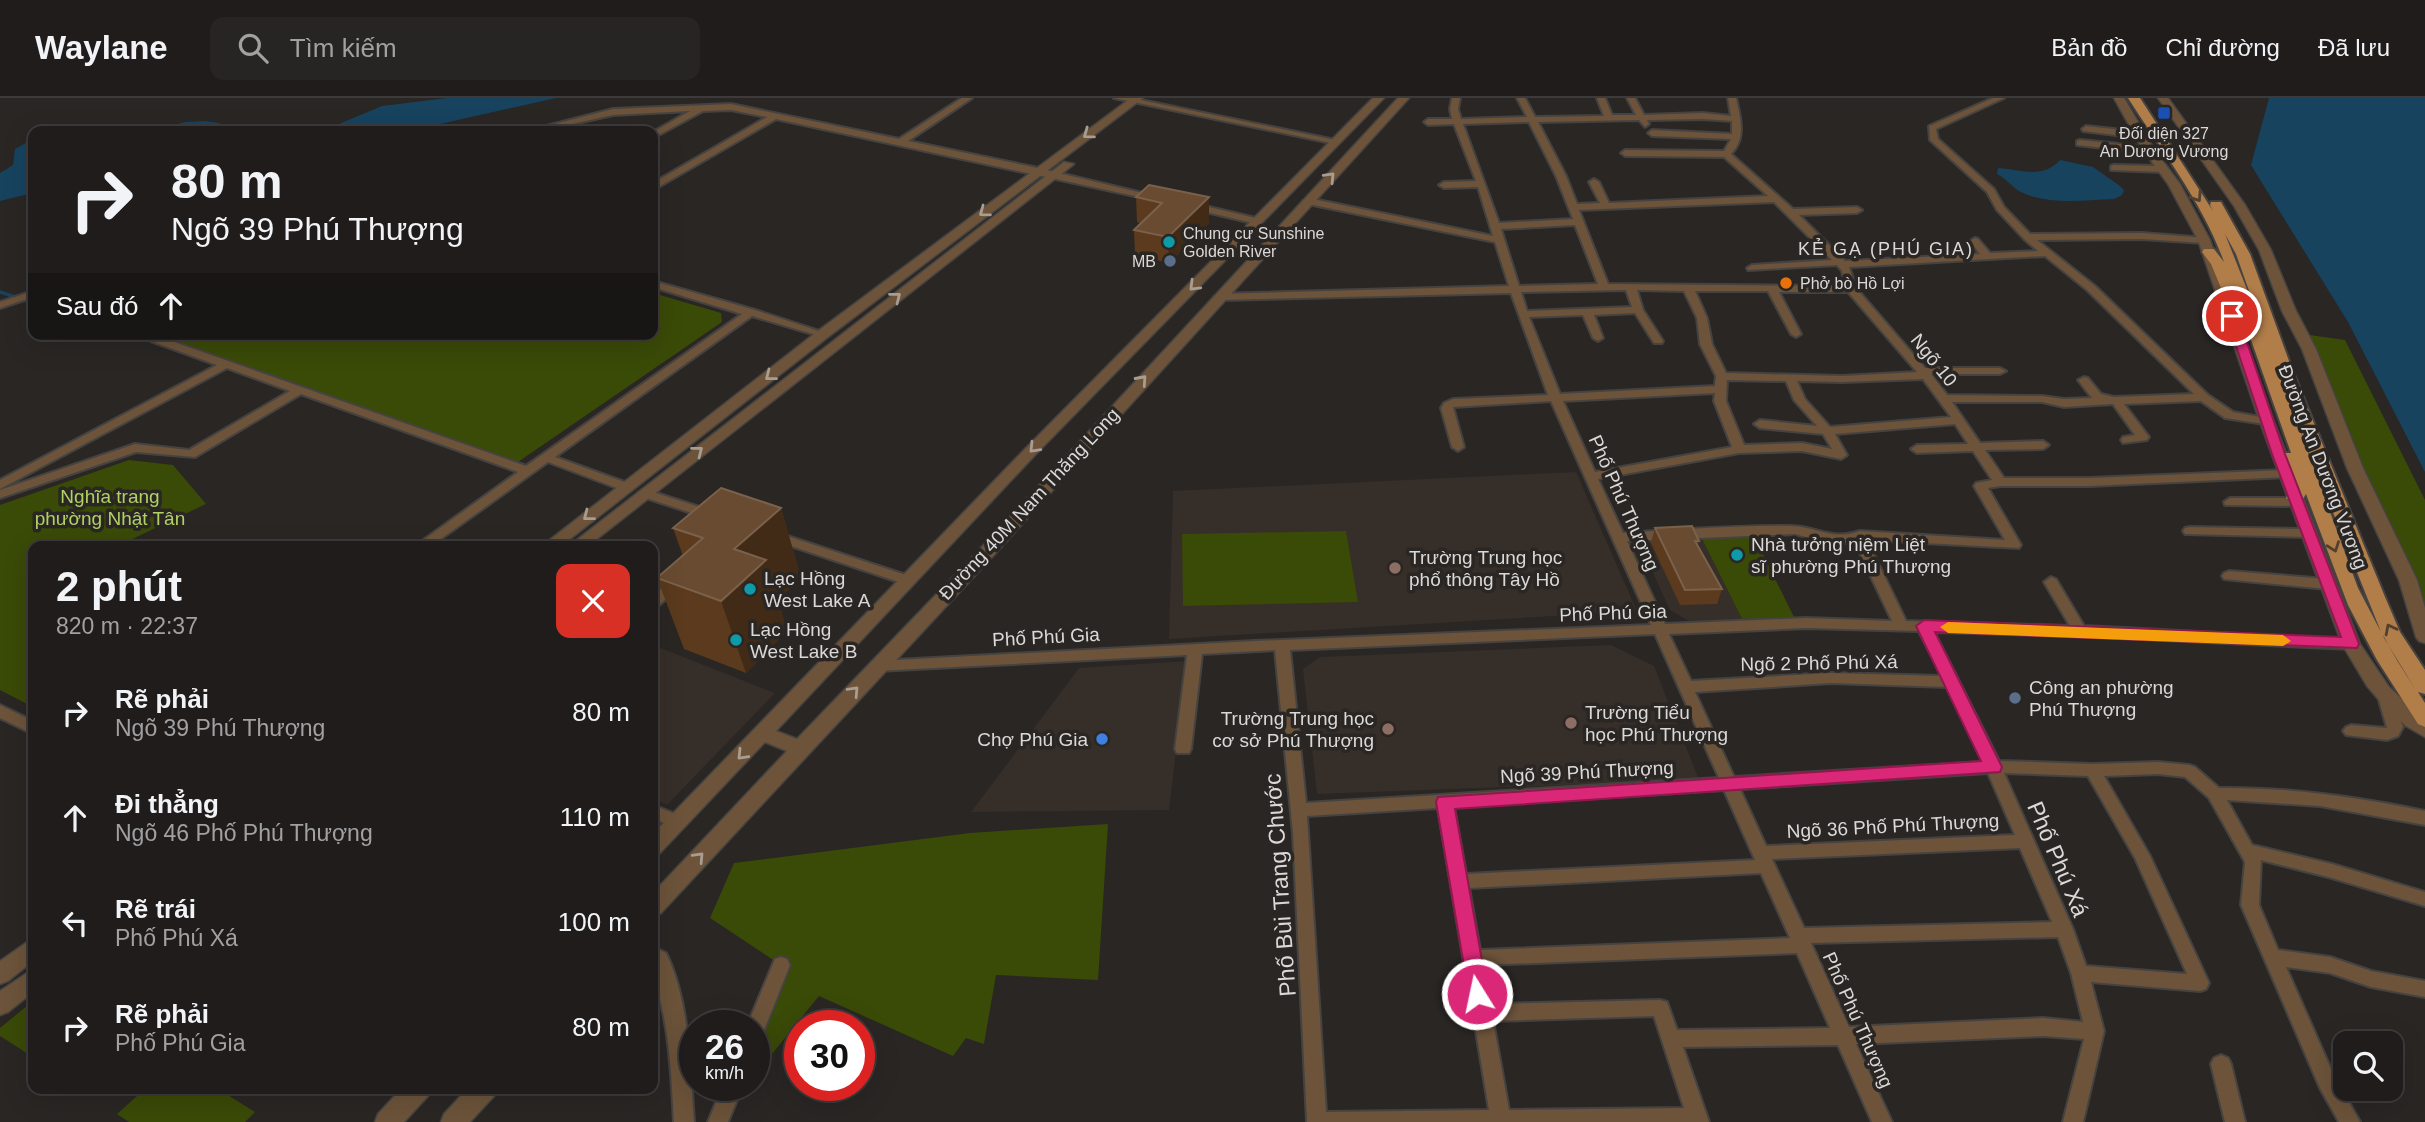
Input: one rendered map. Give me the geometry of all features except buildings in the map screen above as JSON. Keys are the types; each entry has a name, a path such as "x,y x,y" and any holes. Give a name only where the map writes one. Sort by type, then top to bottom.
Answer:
{"main road":[{"name":"Đường An Dương Vương","path":"2134,98 2155,146 2212,220 2227,252 2249,319 2277,371 2391,633 2425,687"},
{"name":"Đường An Dương Vương","path":"2145,98 2229,226 2243,254 2292,433 2367,629 2425,719"},
{"path":"2155,146 2174,178 2174,184"},
{"path":"2207,246 2218,264 2229,293 2249,319"},
{"path":"2292,433 2287,448 2298,492 2296,500"}],"street":[{"path":"671,108 698,98"},
{"path":"901,142 968,98"},
{"path":"1118,98 1143,100 1336,141"},
{"name":"Đường 40M Nam Thăng Long","path":"658,842 907,580 1379,98"},
{"name":"Đường 40M Nam Thăng Long","path":"658,902 987,552 1404,98"},
{"name":"Phố Phú Thượng","path":"1456,98 1454,109 1457,120 1482,184 1523,314 1555,397 1732,784 1882,1122"},
{"path":"1521,98 1580,222 1604,287"},
{"path":"1601,98 1609,119"},
{"path":"1631,98 1640,118 1668,153"},
{"path":"1625,153 1726,154 1731,150 1736,137 1732,98"},
{"path":"2000,98 1932,128 1934,140 1991,191 2000,208 2027,237 2090,287 2204,397 2229,415 2267,422"},
{"name":"Đường An Dương Vương","path":"2119,98 2141,135 2155,146 2162,169 2174,184 2207,246 2267,422 2351,644 2367,674 2385,697 2425,730"},
{"name":"Đường An Dương Vương","path":"2163,98 2239,205 2265,250 2289,311 2309,349 2355,468 2408,580 2425,636"},
{"path":"556,541 1038,171 1143,100"},
{"path":"583,541 1054,174 1143,100"},
{"path":"553,126 614,112 731,107 1054,174 1167,201"},
{"path":"658,132 704,108"},
{"path":"658,184 775,116"},
{"path":"1428,122 1703,116 1736,119"},
{"path":"2086,129 2141,135"},
{"path":"1653,134 1736,137"},
{"path":"2080,144 2155,146"},
{"path":"1726,154 1774,199 1792,212 1841,263"},
{"path":"2114,168 2162,169"},
{"path":"1594,182 1606,206"},
{"path":"1444,185 1482,184"},
{"path":"1573,207 1774,199"},
{"path":"1308,201 1496,233 1580,222"},
{"path":"1180,204 1283,228"},
{"path":"1792,212 1857,211"},
{"path":"2027,237 2142,236 2207,246"},
{"path":"1975,241 1986,255"},
{"path":"1752,268 2048,253"},
{"name":"Ngõ 10","path":"1841,263 1847,270 1851,289 1924,373 2000,482"},
{"path":"658,285 842,339"},
{"path":"1219,297 1604,287 1851,289"},
{"path":"1688,288 1702,318 1706,344 1722,383 1720,401 1739,449"},
{"path":"1631,289 1638,310 1658,341"},
{"path":"1772,289 1796,334"},
{"path":"5,304 28,296"},
{"path":"1523,314 1638,310"},
{"path":"429,541 751,312"},
{"path":"1587,312 1598,338"},
{"path":"158,340 528,471"},
{"path":"0,485 226,364"},
{"path":"1458,447 1448,405 1789,376 1842,379 2000,371"},
{"path":"1592,477 1739,449 1802,447 1841,455 1826,431 1800,400 1789,376"},
{"path":"2084,380 2097,397 2115,402 2143,437 2127,440"},
{"path":"0,494 135,448 191,454 300,390"},
{"path":"1943,398 2064,403 2204,397"},
{"path":"1760,424 1826,431 1958,420"},
{"path":"1917,449 2043,445"},
{"path":"547,458 729,521"},
{"path":"1901,625 1860,535 2014,545 1980,486 2000,482 2089,482 2286,474"},
{"path":"2230,502 2296,500"},
{"path":"754,529 907,580"},
{"path":"1620,537 1795,530 1827,539 1860,540"},
{"path":"2190,531 2308,533"},
{"path":"658,599 692,568"},
{"path":"2229,576 2327,584"},
{"path":"2051,582 2080,631"},
{"name":"Phố Phú Gia","path":"877,666 1195,649 1806,623 2080,631 2351,644"},
{"name":"Phố Phú Xá","path":"1924,626 1993,767 2064,929 2080,973 2095,1031 2073,1122"},
{"name":"Phố Bùi Trang Chước","path":"1283,645 1299,810 1317,1122"},
{"path":"1183,749 1195,649"},
{"name":"Ngõ 2 Phố Phú Xá","path":"1686,687 1831,678 1952,682"},
{"path":"2351,731 2387,734 2393,732 2395,727 2385,697"},
{"path":"0,711 28,725"},
{"path":"762,733 800,748"},
{"name":"Ngõ 39 Phú Thượng","path":"1299,810 1993,767 2094,770 2158,768 2189,771 2215,794 2253,862 2250,905 2327,1082 2350,1122"},
{"path":"2080,973 2200,983 2142,856 2094,770"},
{"path":"2215,794 2261,793 2328,800 2425,818"},
{"path":"1445,802 1480,1013 1501,1120"},
{"path":"658,813 677,822"},
{"name":"Ngõ 36 Phố Phú Thượng","path":"1458,881 2025,841"},
{"path":"2246,850 2332,871 2425,899"},
{"path":"1471,958 2064,929"},
{"path":"0,974 28,952"},
{"path":"658,957 669,988 678,1043 684,1122"},
{"path":"2274,957 2330,965 2371,979 2425,989"},
{"path":"763,1010 781,965"},
{"path":"0,1005 28,983"},
{"path":"1317,1122 1698,1120 1660,1008 1480,1013"},
{"path":"1671,1039 1844,1037 2043,1027 2095,1031"},
{"path":"2221,1064 2235,1122"},
{"path":"387,1122 413,1094"},
{"path":"453,1122 479,1094"},
{"path":"718,1122 727,1101"}],"shaded area":[{"name":"Trường Trung học phổ thông Tây Hồ","path":"1576,472 1637,611 1169,639 1173,491"},
{"path":"1701,537 1742,619 1689,621 1670,610 1638,540"},
{"path":"1611,645 1654,666 1699,780 1317,794 1303,669 1320,657"},
{"path":"658,647 775,693 667,805 658,800"},
{"name":"Chợ Phú Gia","path":"1187,661 1169,810 971,812 1079,668"}],"green space":[{"path":"658,294 721,313 722,322 515,464 174,340 658,340"},
{"path":"2303,334 2345,340 2425,500 2425,637"},
{"name":"Nghĩa trang phường Nhật Tân","path":"129,460 173,465 206,504 128,541 28,541 28,704 0,690 0,505"},
{"path":"1346,531 1358,602 1183,606 1182,534"},
{"path":"1754,536 1794,617 1742,619 1701,537"},
{"path":"1108,824 1098,980 996,975 984,1044 966,1038 953,1056 875,1021 875,1010 850,1010 819,996 808,1010 784,1010 784,1039 770,1056 770,1010 763,1010 781,965 710,918 734,863 970,833"},
{"path":"28,1005 28,1054 0,1036 0,1028"},
{"path":"139,1094 226,1094 255,1112 245,1122 129,1122 117,1114"}],"water":[{"path":"447,98 556,98 431,126 334,126 382,106"},
{"path":"2269,98 2425,98 2425,472 2348,322 2251,165"},
{"path":"205,121 223,126 170,126"},
{"path":"28,142 28,194 0,201 0,173 13,165 15,149"},
{"path":"2060,160 2093,167 2120,186 2124,190 2122,195 2114,199 2078,201 2042,199 2019,191 1997,174 1998,168 2047,170"}],"waterway":[{"path":"0,292 28,301"}],"slow traffic":[{"path":"1948,627 2283,641"}],"place":[{"name":"Đối diện 327 An Dương Vương","path":"2164,113"},
{"name":"Chung cư Sunshine Golden River","path":"1169,242"},
{"name":"MB","path":"1170,261"},
{"name":"Phở bò Hồ Lợi","path":"1786,283"},
{"name":"Nhà tưởng niệm Liệt sĩ phường Phú Thượng","path":"1737,555"},
{"name":"Trường Trung học phổ thông Tây Hồ","path":"1395,568"},
{"name":"Lạc Hồng West Lake A","path":"750,589"},
{"name":"Lạc Hồng West Lake B","path":"736,640"},
{"name":"Công an phường Phú Thượng","path":"2015,698"},
{"name":"Trường Tiểu học Phú Thượng","path":"1571,723"},
{"name":"Trường Trung học cơ sở Phú Thượng","path":"1388,729"},
{"name":"Chợ Phú Gia","path":"1102,739"}],"district":[{"name":"KẺ GẠ (PHÚ GIA)","path":"1886,249"}],"route":[{"path":"1477,994 1445,802 1993,767 1924,626 2351,644 2278,454 2232,316"}]}
